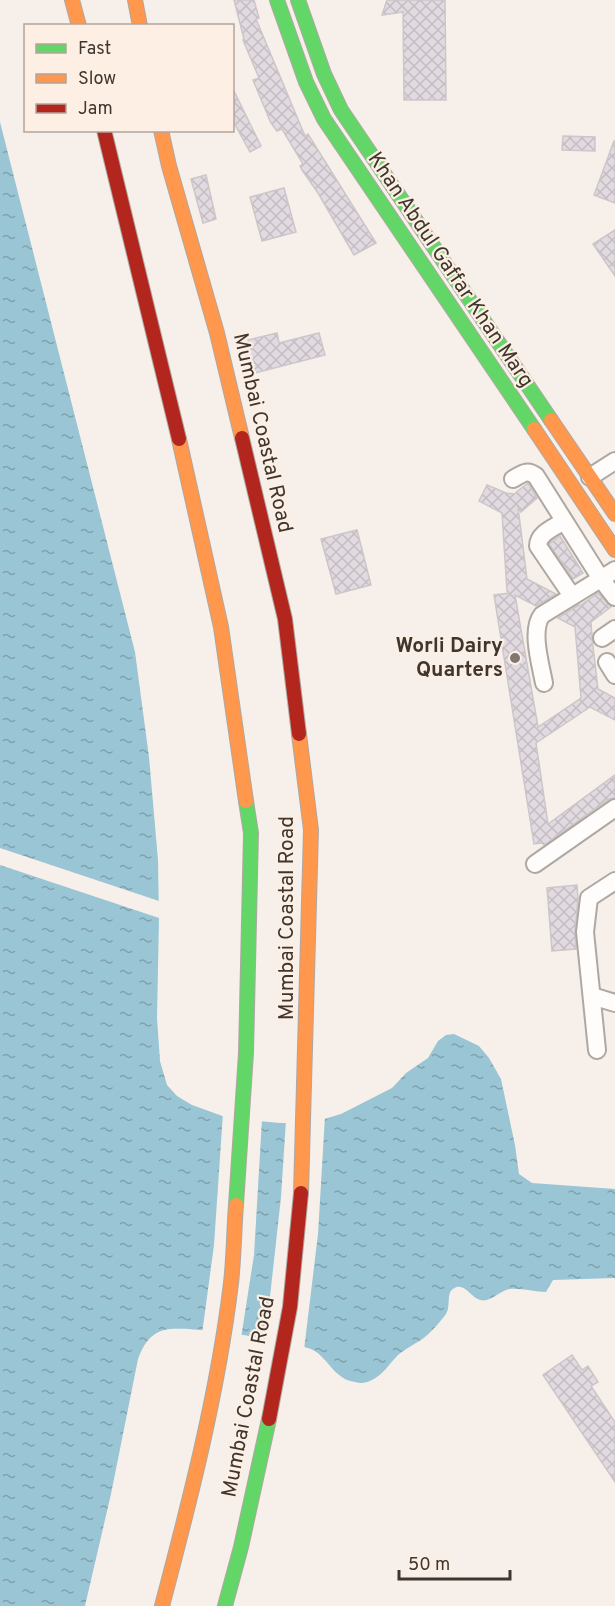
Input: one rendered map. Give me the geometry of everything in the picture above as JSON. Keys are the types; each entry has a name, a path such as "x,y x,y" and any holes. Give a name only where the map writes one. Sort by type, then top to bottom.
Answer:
{"main road":[{"path":"72,0 78,24"},
{"path":"135,0 140,24"},
{"name":"Khan Abdul Gaffar Khan Marg","path":"277,0 306,82 324,119 347,157 615,549"},
{"name":"Khan Abdul Gaffar Khan Marg","path":"298,0 324,74 341,110 615,514"},
{"name":"Mumbai Coastal Road","path":"104,132 159,351 221,627 251,833 246,1053 231,1282 195,1482 162,1606"},
{"name":"Mumbai Coastal Road","path":"161,132 217,333 285,619 311,831 308,1053 302,1183 290,1307 275,1392 241,1547 225,1606"}],"street":[{"path":"590,477 615,461"},
{"path":"513,479 526,472 531,472 536,476 564,521 608,574 615,597"},
{"path":"564,521 542,535 538,540 538,546 572,596"},
{"path":"544,684 536,631 538,620 542,615 608,574"},
{"path":"535,864 615,808"},
{"path":"597,1050 585,932 589,898 615,881"},
{"path":"592,996 615,1003"}],"water":[{"path":"0,122 135,652 149,757 158,860 157,1018 160,1061 167,1085 177,1096 192,1105 228,1118 280,1123 301,1123 324,1119 341,1114 392,1088 406,1073 428,1058 438,1041 446,1035 454,1034 479,1046 501,1079 519,1174 532,1183 615,1189 615,1278 553,1280 546,1292 510,1289 484,1300 477,1299 464,1288 457,1287 451,1291 447,1311 435,1328 398,1355 380,1375 368,1382 359,1383 348,1380 337,1373 313,1350 285,1342 192,1329 164,1330 151,1337 138,1359 111,1494 85,1606 0,1606"}],"pier":[{"path":"0,848 159,901 159,918 0,865"},
{"path":"223,1113 262,1119 254,1255 241,1338 202,1334 214,1245"},
{"path":"325,1116 318,1234 304,1350 265,1342 281,1197 286,1120"}],"building":[{"path":"234,0 254,0 259,18 256,19 305,136 308,134 376,243 354,255 302,170 300,166 303,164 282,129 277,131 271,123 253,80 259,78 243,40"},
{"path":"387,0 445,0 446,100 404,100 403,12 382,15"},
{"path":"234,91 261,146 250,152 234,123"},
{"path":"563,136 595,137 595,151 562,150"},
{"path":"615,141 615,203 594,195"},
{"path":"206,175 216,219 203,223 191,179"},
{"path":"284,188 296,232 262,241 250,197"},
{"path":"615,230 615,276 593,244"},
{"path":"277,333 279,343 319,333 325,355 251,374 245,351 251,349 248,340"},
{"name":"Worli Dairy Quarters","path":"528,483 537,498 521,512 518,507 527,579 556,594 536,606 515,595 538,727 581,698 575,627 558,618 579,605 582,607 581,605 598,593 611,607 591,622 598,689 615,698 615,720 590,707 536,743 548,824 615,775 615,798 609,799 544,845 534,844 494,595 510,593 507,591 502,513 479,501 487,485 514,494"},
{"path":"357,530 371,585 336,594 321,539"},
{"path":"560,536 583,573 573,579 549,544"},
{"path":"577,885 576,949 552,951 547,888"},
{"path":"572,1355 582,1370 588,1366 598,1382 591,1386 615,1422 615,1482 543,1375"}],"traffic: fast":[{"path":"277,0 306,82 324,119 534,429"},
{"path":"298,0 324,74 341,110 551,420"},
{"path":"236,1205 246,1053 251,833 246,801"},
{"path":"225,1606 241,1547 269,1419"}],"traffic: slow":[{"path":"72,0 78,24"},
{"path":"135,0 140,24"},
{"path":"161,132 217,333 242,438"},
{"path":"551,420 615,514"},
{"path":"534,429 615,550"},
{"path":"179,439 221,627 246,801"},
{"path":"299,734 311,830 301,1193"},
{"path":"162,1606 193,1486 219,1365 231,1283 236,1205"}],"traffic: jam":[{"path":"104,132 179,439"},
{"path":"242,438 285,619 299,734"},
{"path":"269,1419 290,1307 301,1193"}],"place":[{"name":"Worli Dairy Quarters","path":"515,658"}]}
